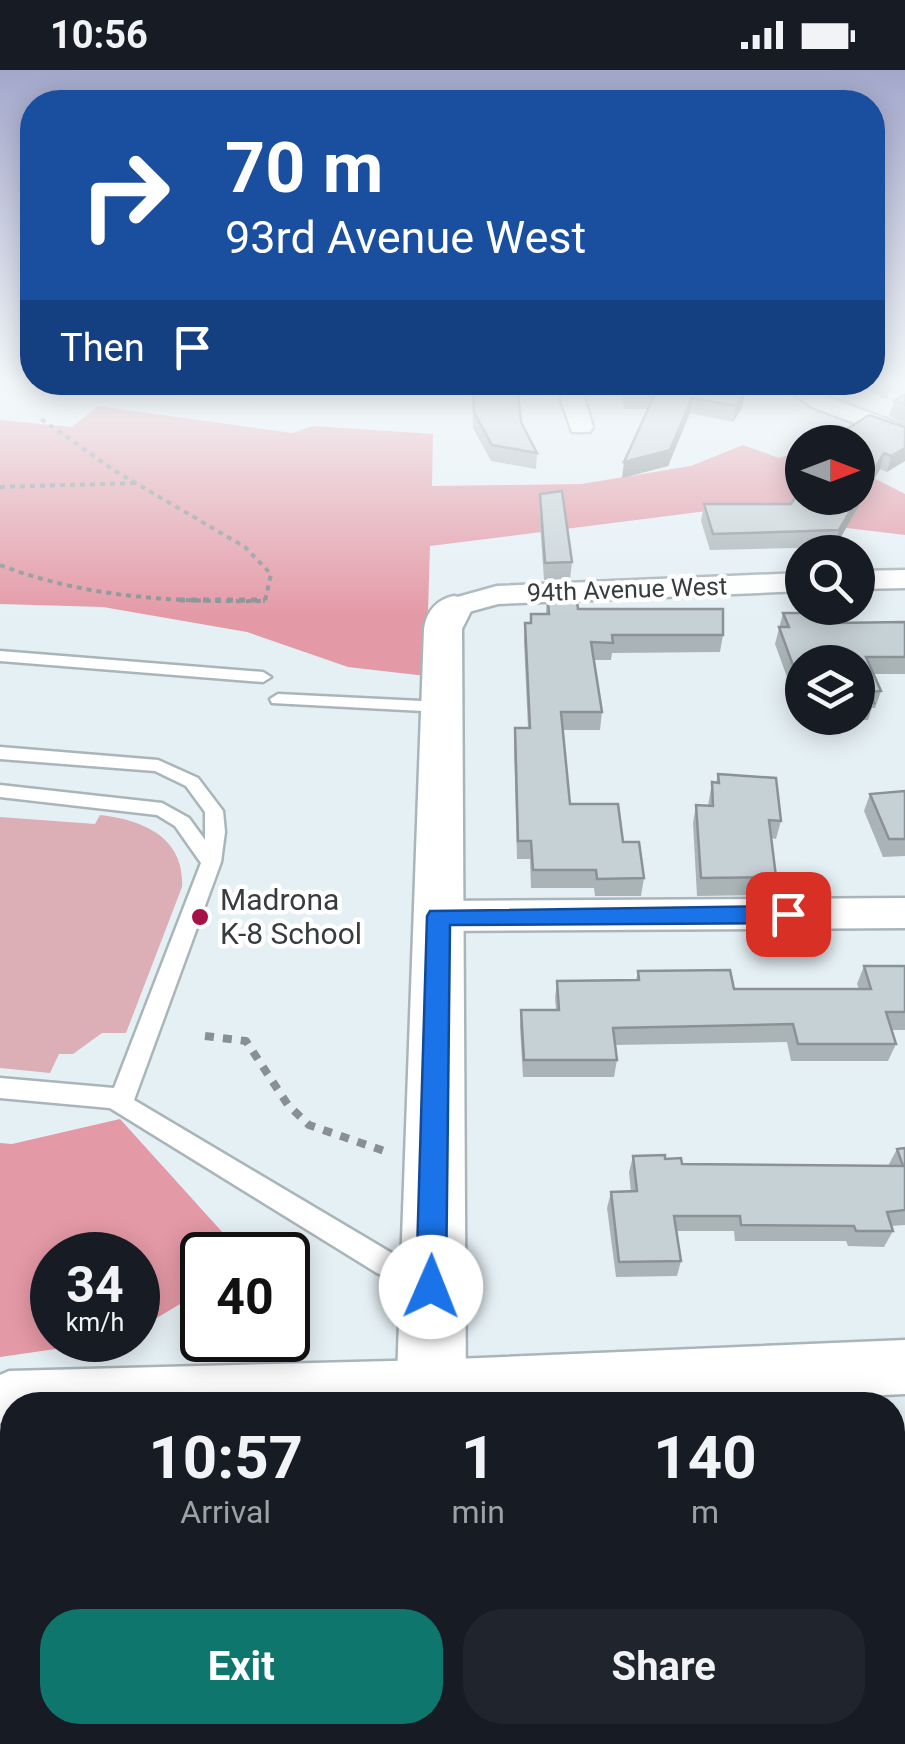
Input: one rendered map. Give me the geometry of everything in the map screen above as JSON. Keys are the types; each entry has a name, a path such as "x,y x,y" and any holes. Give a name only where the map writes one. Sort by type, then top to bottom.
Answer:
{"street":[{"path":"875,580 905,579"},
{"name":"94th Avenue West","path":"454,607 497,595 785,583"},
{"path":"431,1392 443,628 454,607"},
{"path":"438,916 905,914"},
{"path":"496,1392 905,1367"}],"lane":[{"path":"0,656 263,677"},
{"path":"278,700 442,707"},
{"path":"0,753 158,766 192,782 214,811 216,832 211,862 120,1104 431,1287"},
{"path":"0,790 162,809 182,822 211,862"},
{"path":"0,1088 122,1100"}],"path":[{"path":"0,565 30,578 136,596 265,601 270,574 245,547 103,461"},
{"path":"0,486 136,484"},
{"path":"206,1036 246,1041 299,1120 320,1132 364,1141 394,1155"}],"shaded area":[{"path":"0,461 432,461 432,486 581,484 703,461 785,461 785,515 875,515 875,479 905,494 905,535 707,511 430,546 426,676 348,667 247,632 103,607 0,604"},
{"path":"100,815 132,821 159,834 177,856 181,870 182,887 126,1033 102,1033 73,1054 59,1054 50,1073 0,1068 0,817 95,824"},
{"path":"120,1119 222,1232 180,1232 180,1304 160,1316 160,1232 30,1232 30,1353 0,1357 0,1143 12,1144"}],"building":[{"path":"562,491 572,562 545,563 540,494"},
{"path":"704,504 785,504 785,515 848,515 839,530 713,534"},
{"path":"575,588 578,609 723,609 723,635 612,635 613,643 591,642 602,712 561,712 570,804 618,804 623,842 639,842 644,878 597,879 596,870 533,870 531,841 518,841 515,728 530,728 525,623 531,623 531,614 549,614 547,589"},
{"path":"905,622 905,657 875,657 875,645 786,645 779,627"},
{"path":"718,774 776,778 781,821 769,820 776,877 701,878 696,805 713,806 712,782 719,783"},
{"path":"905,791 905,839 889,839 870,794"},
{"path":"864,966 905,966 905,1012 886,1012 896,1044 798,1044 793,1024 613,1028 617,1060 524,1060 521,1010 559,1010 557,981 639,980 638,971 730,970 734,989 871,989"},
{"path":"905,1148 905,1210 887,1212 893,1231 856,1231 854,1226 741,1225 740,1216 674,1216 681,1261 619,1262 611,1192 637,1191 633,1156 665,1155 665,1159 681,1158 682,1164 903,1166 897,1149"}],"place":[{"name":"Madrona K-8 School","path":"200,917"}],"route":[{"path":"431,1287 438,916 788,914"}]}
